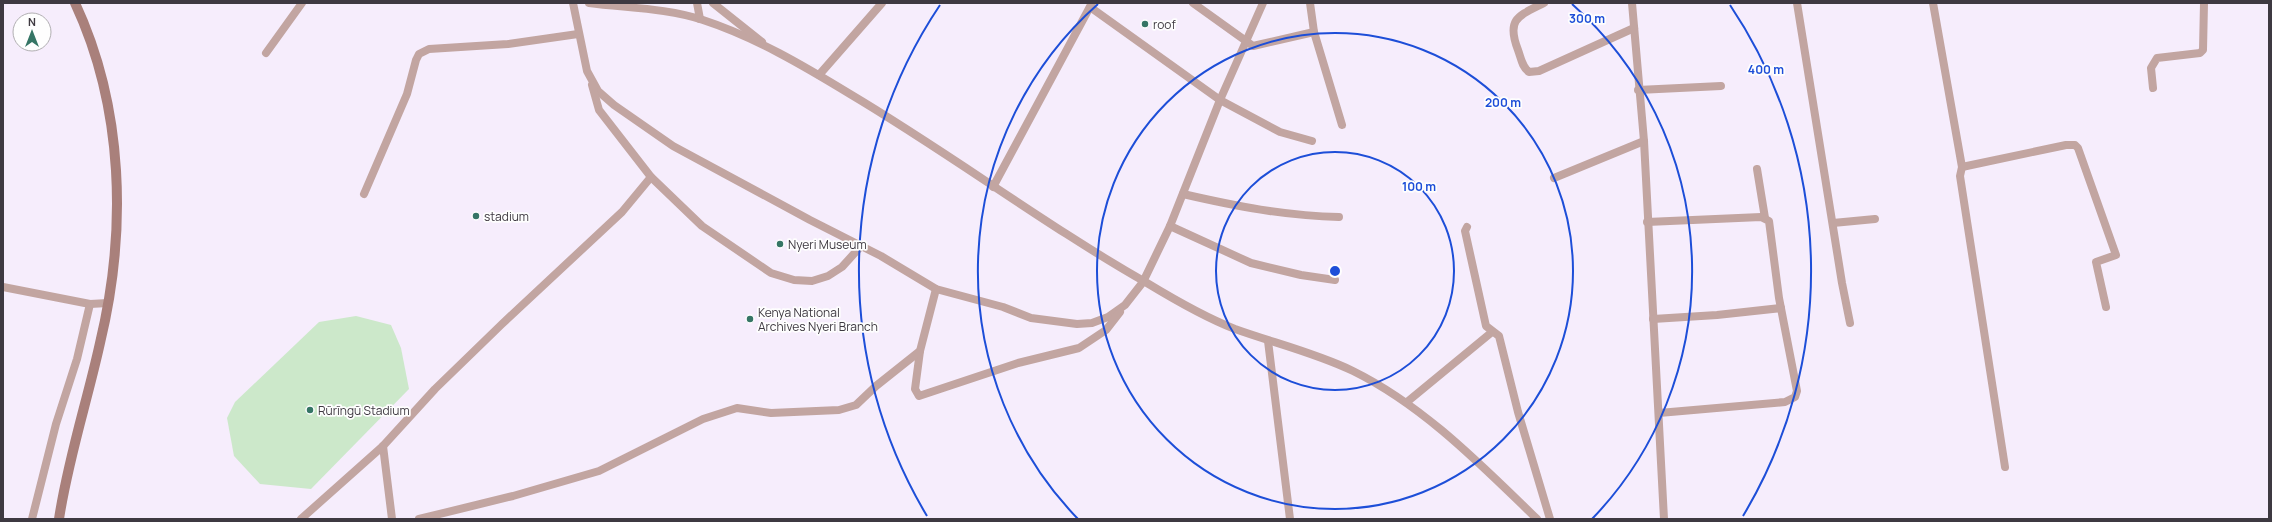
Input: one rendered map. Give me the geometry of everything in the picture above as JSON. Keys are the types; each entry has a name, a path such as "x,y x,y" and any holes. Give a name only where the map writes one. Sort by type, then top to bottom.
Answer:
{"main road":[{"path":"60,519 64,486 108,303 115,245 115,153 113,132 98,63 86,27 75,3"}],"street":[{"path":"266,53 302,3"},
{"path":"573,3 578,34 599,110 651,177 702,226 772,273 794,280 812,280 828,276 842,268 862,246"},
{"path":"589,3 700,19 767,47 820,75 913,131 993,186 1143,282 1197,312 1268,341 1354,371 1407,402 1440,429 1537,519"},
{"path":"697,3 700,19"},
{"path":"713,3 752,32 767,47"},
{"path":"820,75 882,3"},
{"path":"1193,3 1253,46 1314,32"},
{"path":"936,289 920,351 915,389 919,396 1018,364 1079,348 1106,330 1143,282 1170,226 1184,194 1220,100 1263,3"},
{"path":"1310,3 1314,32 1342,125"},
{"path":"1544,3 1520,16 1512,28 1513,37 1521,59 1529,72 1539,71 1634,28"},
{"path":"1632,3 1638,90 1644,141 1647,222 1664,519"},
{"path":"1797,3 1850,323"},
{"path":"1933,3 1962,167 1960,176 2005,467"},
{"path":"2153,88 2151,68 2157,58 2200,53 2203,50 2204,3"},
{"path":"993,186 1091,5 1220,100 1280,132 1312,141"},
{"path":"993,186 1075,24"},
{"path":"364,194 407,94 416,60 423,51 429,49 508,44 578,34"},
{"path":"587,70 598,91 614,105 673,146 810,220 862,246 936,289 1003,307 1031,318 1076,324 1097,321 1125,305"},
{"path":"1638,90 1721,86"},
{"path":"1554,178 1644,141"},
{"path":"1962,167 2066,145 2075,145 2078,148 2116,255 2096,262 2106,307"},
{"path":"1757,169 1765,218"},
{"path":"301,519 383,446 435,389 622,212 651,177"},
{"path":"1184,194 1273,212 1339,218"},
{"path":"1647,222 1765,218 1770,221 1781,308 1796,388 1795,397 1785,402 1659,413"},
{"path":"1833,223 1875,219"},
{"path":"1170,226 1252,263 1301,275 1335,280"},
{"path":"1467,227 1465,231 1486,326 1499,336 1518,412 1550,519"},
{"path":"3,287 90,304 108,303"},
{"path":"32,519 56,424 77,359 90,304"},
{"path":"1653,319 1717,315 1781,308"},
{"path":"1407,402 1492,332"},
{"path":"1268,341 1290,519"},
{"path":"419,519 513,496 599,471 703,419 737,408 772,413 839,410 856,405 876,386 920,351"},
{"path":"383,446 392,519"}],"green space":[{"name":"Rũrĩngũ Stadium","path":"356,316 391,325 401,348 409,389 311,489 260,484 234,456 227,418 235,402 319,322"}],"place":[{"name":"roof","path":"1145,24"},
{"name":"stadium","path":"476,216"},
{"name":"Nyeri Museum","path":"780,244"},
{"name":"Kenya National Archives Nyeri Branch","path":"750,319"},
{"name":"Rũrĩngũ Stadium","path":"310,410"}]}
